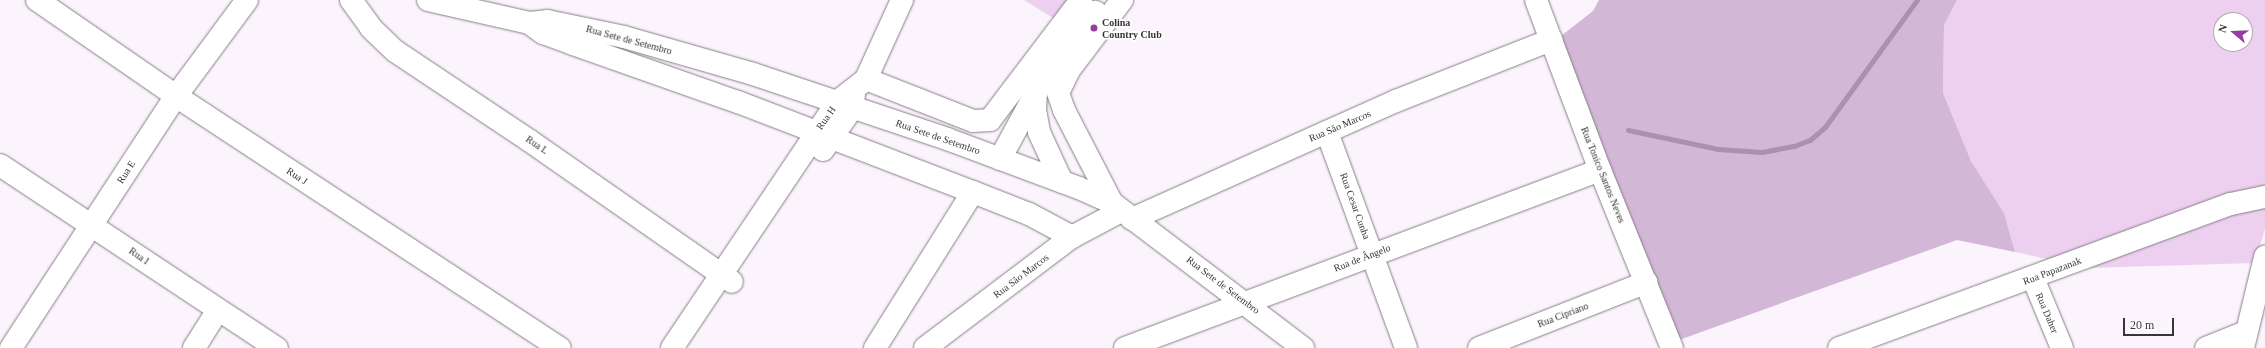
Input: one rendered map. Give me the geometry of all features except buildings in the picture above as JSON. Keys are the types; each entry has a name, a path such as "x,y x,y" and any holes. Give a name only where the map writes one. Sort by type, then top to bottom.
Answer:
{"street":[{"name":"Rua J","path":"37,0 176,96 560,348"},
{"name":"Rua E","path":"11,348 176,96 247,0"},
{"name":"Rua L","path":"351,0 371,28 395,51 727,277"},
{"name":"Rua Sete de Setembro","path":"428,0 508,8 543,33 973,192 1035,217 1072,237"},
{"name":"Rua H","path":"672,348 727,277 823,136 853,95 902,0"},
{"path":"853,95 973,121 990,120 1081,0"},
{"path":"1082,147 1050,156 1002,155 1036,93 1047,69 1104,0"},
{"path":"1122,0 1058,87 1064,110 1082,147 1122,211"},
{"name":"Rua Tonico Santos Neves","path":"1536,0 1600,170 1648,282 1672,348"},
{"name":"Rua Sete de Setembro","path":"529,23 547,21 624,37 853,95 1002,155 1122,211 1247,302 1303,348"},
{"name":"Rua São Marcos","path":"925,348 1072,237 1122,211 1327,132 1396,101 1551,40"},
{"path":"1036,93 1036,121 1062,182"},
{"name":"Rua Cesar Cunha","path":"1327,132 1406,348"},
{"name":"Rua I","path":"0,165 92,223 218,310 277,348"},
{"name":"Rua de Ângelo","path":"1125,348 1372,254 1600,170"},
{"path":"875,348 973,192"},
{"name":"Rua Papazanak","path":"1839,348 2231,204 2265,197"},
{"path":"2206,348 2244,340 2261,289 2265,257"},
{"name":"Rua H","path":"689,348 727,277"},
{"name":"Rua Daher","path":"2033,278 2062,348"},
{"name":"Rua Cipriano","path":"1479,348 1648,282"},
{"path":"194,348 218,310"}],"shaded area":[{"path":"1024,0 1087,0 1066,26"},
{"path":"1599,0 1957,0 1944,25 1943,93 1971,161 2004,213 2015,252 1957,240 1665,345 1543,50 1593,11"},
{"path":"1957,0 2265,0 2265,229 2255,263 2088,268 2015,252 2004,213 1971,161 1943,93 1944,25"}],"waterway":[{"path":"1628,130 1718,149 1762,152 1794,146 1810,140 1825,127 1917,0"}],"place":[{"name":"Colina Country Club","path":"1094,28"}]}
